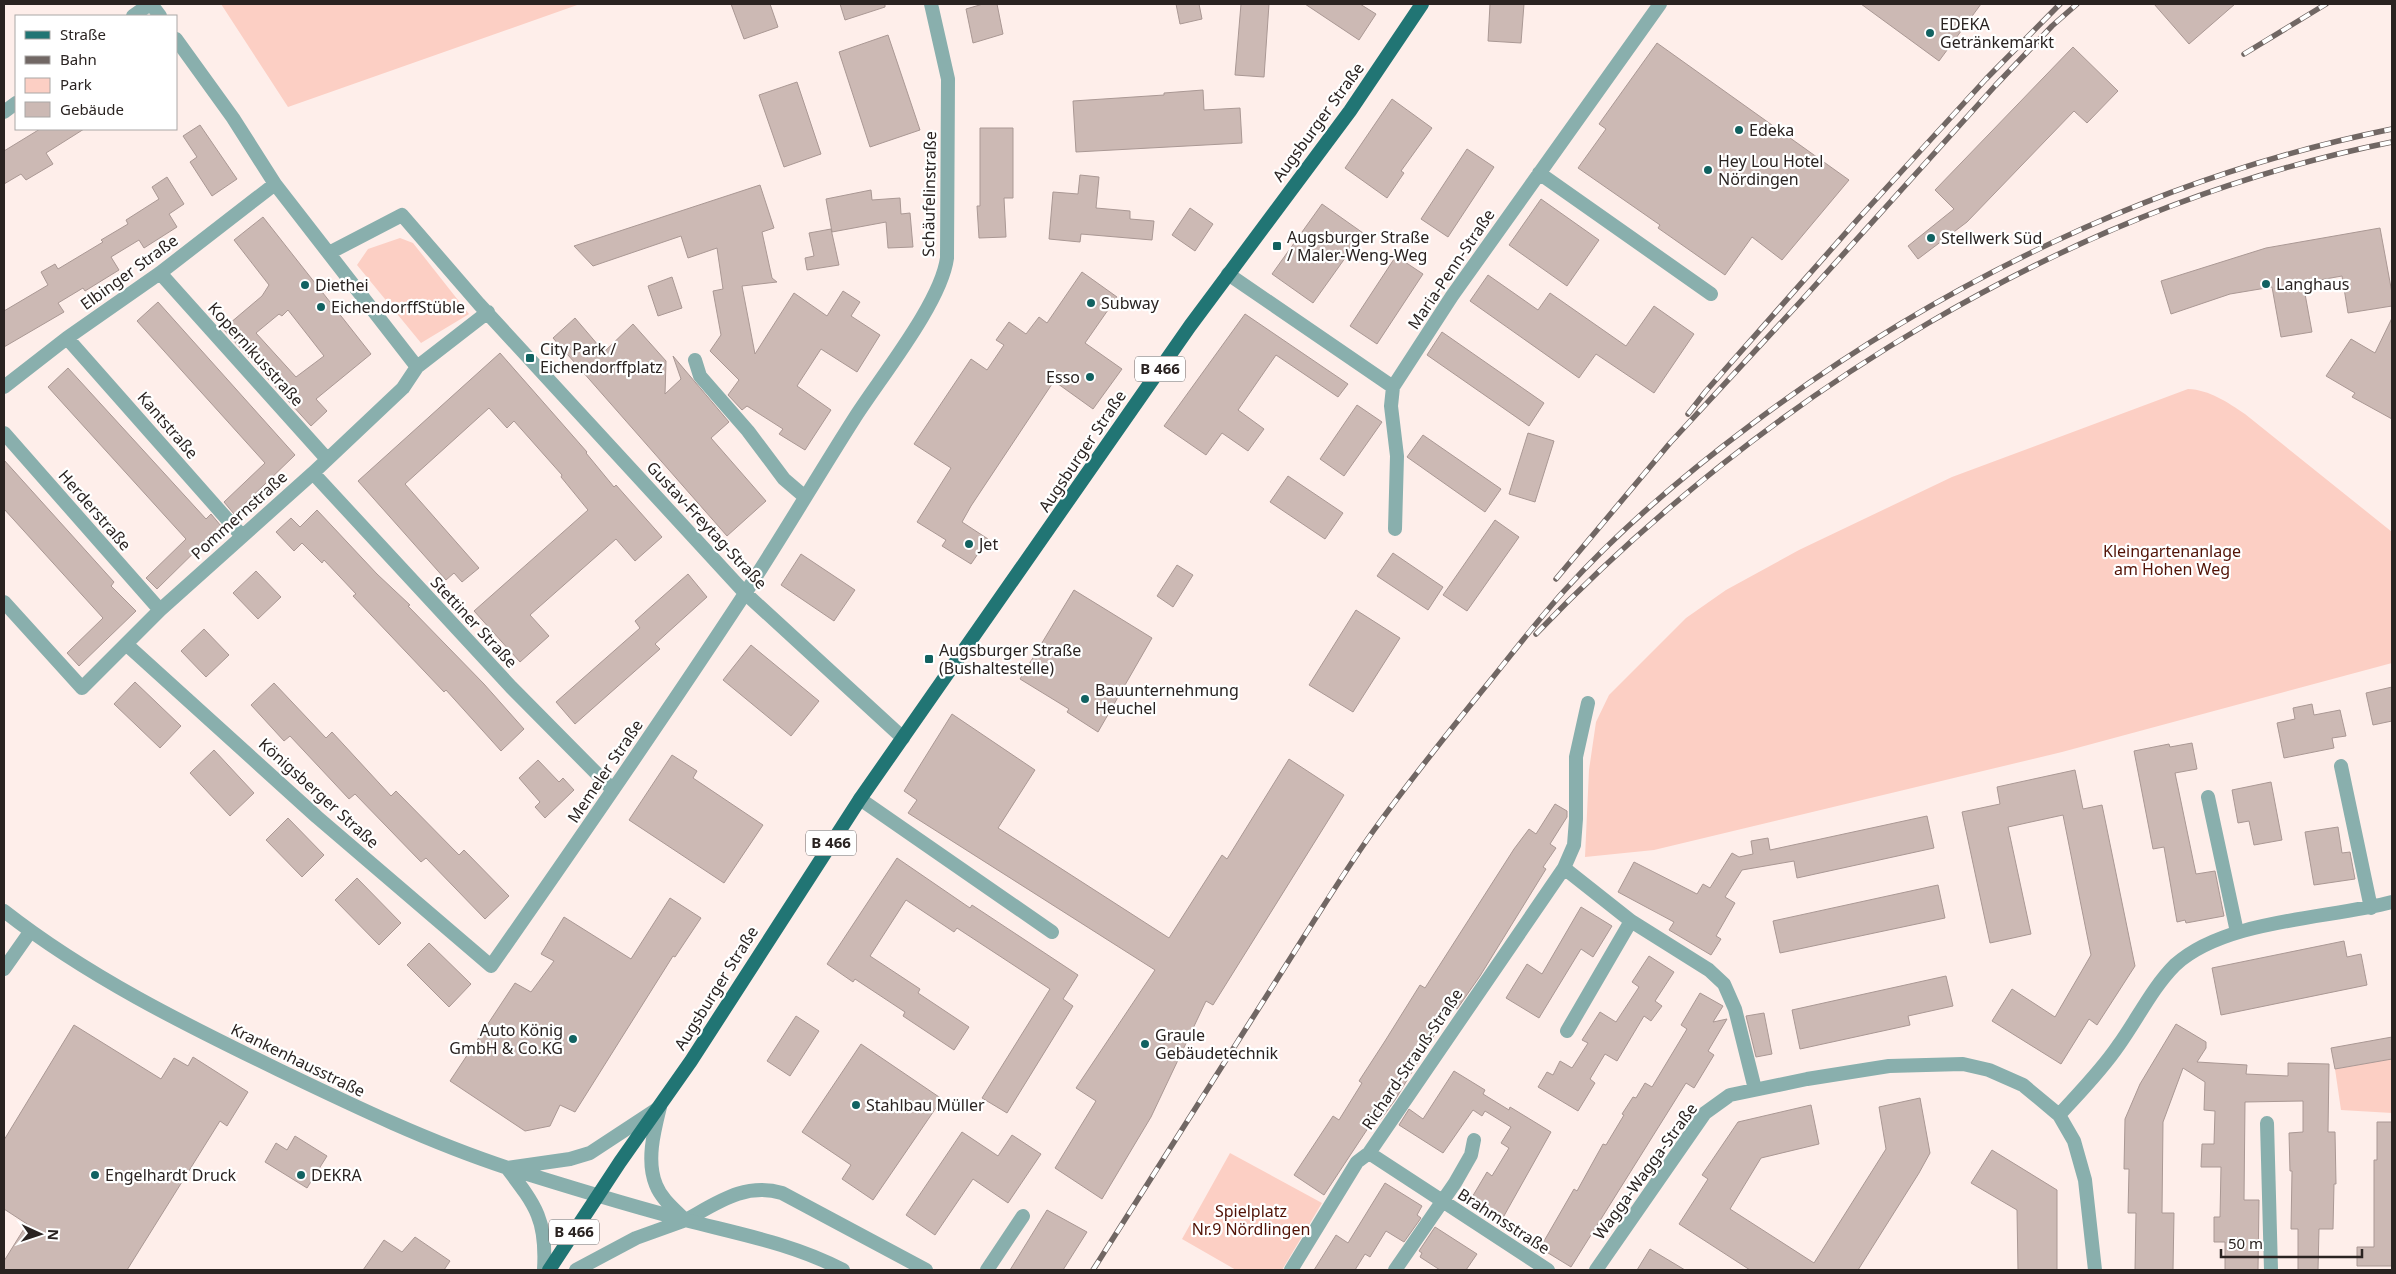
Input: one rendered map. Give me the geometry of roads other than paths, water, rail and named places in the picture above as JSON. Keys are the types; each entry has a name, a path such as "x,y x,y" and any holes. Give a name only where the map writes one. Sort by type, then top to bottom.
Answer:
{"main road":[{"name":"Augsburger Straße","path":"550,1270 599,1194 660,1107 860,799 1228,274 1350,111 1422,4"}],"street":[{"path":"134,15 150,4 159,15"},
{"name":"Schäufelinstraße","path":"745,594 923,315 940,281 946,261 948,79 931,4"},
{"name":"Maria-Penn-Straße","path":"1395,530 1397,456 1391,406 1393,387 1452,296 1660,4"},
{"path":"178,42 232,118 275,184 416,367 488,312"},
{"path":"4,112 15,104"},
{"path":"1540,173 1711,294"},
{"name":"Elbinger Straße","path":"4,387 67,338 160,273 275,184"},
{"name":"Gustav-Freytag-Straße","path":"330,253 402,215 498,324 745,594 903,738"},
{"name":"Kopernikusstraße","path":"160,273 326,459"},
{"path":"1228,274 1393,387"},
{"name":"Kantstraße","path":"67,338 242,536"},
{"path":"695,360 700,376 748,431 784,479 805,498"},
{"name":"Pommernstraße","path":"4,602 82,688 160,610 313,473 404,388 416,367"},
{"name":"Herderstraße","path":"4,433 160,610"},
{"name":"Stettiner Straße","path":"313,473 511,687 613,790"},
{"name":"Memeler Straße","path":"491,966 613,790 745,594"},
{"name":"Königsberger Straße","path":"126,644 317,817 491,966"},
{"name":"Richard-Strauß-Straße","path":"1291,1270 1357,1162 1369,1153 1564,868 1574,844 1576,757 1588,703"},
{"path":"2340,766 2371,908"},
{"path":"2208,798 2237,932"},
{"path":"860,799 1052,932"},
{"path":"1564,868 1631,921 1709,970 1724,984 1735,1009 1755,1089"},
{"path":"2058,1115 2082,1091 2118,1047 2158,986 2176,965 2198,950 2237,932 2371,908 2392,902"},
{"name":"Krankenhausstraße","path":"4,911 30,932 170,1018 377,1118 508,1168 599,1194"},
{"path":"1567,1031 1631,921"},
{"path":"4,969 30,932"},
{"name":"Wagga-Wagga-Straße","path":"1596,1270 1705,1112 1730,1095 1889,1066 1964,1064 1989,1070 2023,1085 2058,1115 2074,1141 2085,1180 2095,1270"},
{"path":"544,1270 544,1242 538,1211 508,1168 570,1159 590,1153 660,1107"},
{"path":"660,1107 653,1143 654,1177 661,1194 686,1220"},
{"path":"2267,1123 2271,1270"},
{"name":"Brahmsstraße","path":"1395,1270 1471,1156 1474,1140"},
{"name":"Brahmsstraße","path":"1369,1153 1548,1270"},
{"path":"576,1270 636,1238 686,1220 734,1193 758,1189 782,1193 926,1270"},
{"path":"599,1194 686,1220 761,1238 812,1256 843,1270"},
{"path":"987,1270 1023,1216"}],"railway":[{"path":"1688,414 1706,391 1858,219 1986,79 2060,4"},
{"path":"1556,579 1670,443 1995,86 2052,26 2077,4"},
{"path":"2244,54 2326,4"},
{"path":"1093,1270 1348,867 1374,830 1445,736 1554,602 1585,568 1630,524 1727,443 1824,372 1899,325 1976,281 2056,241 2137,206 2221,175 2306,149 2392,129"},
{"path":"1536,634 1625,547 1720,466 1821,391 1928,324 2039,264 2153,213 2272,172 2392,142"}],"place":[{"name":"EDEKA Getränkemarkt","path":"1930,33"},
{"name":"Edeka","path":"1739,130"},
{"name":"Hey Lou Hotel Nördingen","path":"1708,170"},
{"name":"Stellwerk Süd","path":"1931,238"},
{"name":"Augsburger Straße / Maler-Weng-Weg","path":"1277,246"},
{"name":"Langhaus","path":"2266,284"},
{"name":"Diethei","path":"305,285"},
{"name":"Subway","path":"1091,303"},
{"name":"EichendorffStüble","path":"321,307"},
{"name":"City Park / Eichendorffplatz","path":"530,358"},
{"name":"Esso","path":"1090,377"},
{"name":"Jet","path":"969,544"},
{"name":"Augsburger Straße (Bushaltestelle)","path":"929,659"},
{"name":"Bauunternehmung Heuchel","path":"1085,699"},
{"name":"Auto König GmbH & Co.KG","path":"573,1039"},
{"name":"Graule Gebäudetechnik","path":"1145,1044"},
{"name":"Stahlbau Müller","path":"856,1105"},
{"name":"Engelhardt Druck","path":"95,1175"},
{"name":"DEKRA","path":"301,1175"}],"park label":[{"name":"Kleingartenanlage am Hohen Weg","path":"2172,560"},
{"name":"Spielplatz Nr.9 Nördlingen","path":"1251,1220"}]}
